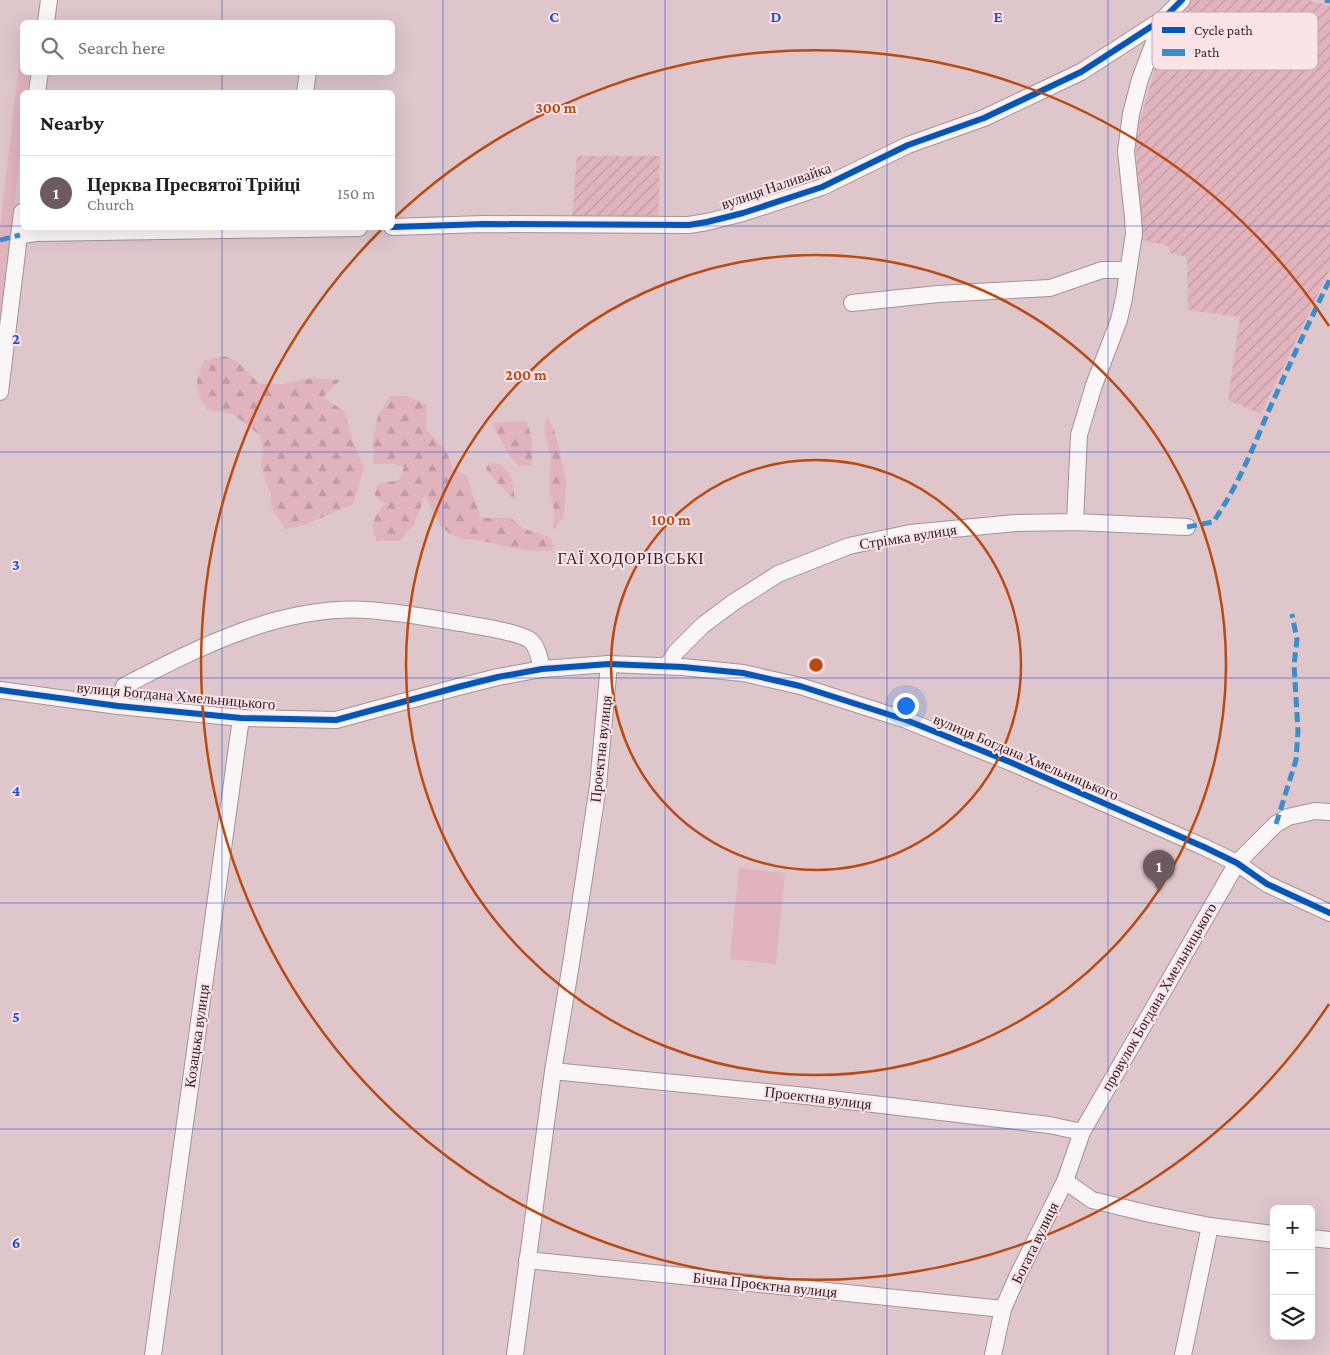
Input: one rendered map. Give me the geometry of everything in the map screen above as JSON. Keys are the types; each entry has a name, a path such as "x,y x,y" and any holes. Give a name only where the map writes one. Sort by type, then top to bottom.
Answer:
{"street":[{"path":"46,20 49,0"},
{"name":"вулиця Наливайка","path":"1170,12 1182,0"},
{"name":"вулиця Наливайка","path":"395,227 484,224 689,225 734,215 822,186 908,144 984,118 1080,72 1152,26"},
{"path":"1075,522 1079,435 1124,298 1134,234 1126,151 1140,79 1152,48"},
{"path":"37,90 40,75"},
{"path":"306,90 308,75"},
{"path":"0,392 20,230"},
{"path":"20,235 186,230"},
{"path":"852,303 938,294 1050,288 1102,270 1128,270"},
{"name":"Стрімка вулиця","path":"668,666 676,652 703,625 734,602 778,574 849,546 910,533 1016,523 1075,522 1188,527"},
{"path":"118,706 124,686 178,658 274,620 298,614 329,611 367,610 403,614 481,626 513,634 530,641 537,652 542,669"},
{"name":"вулиця Богдана Хмельницького","path":"0,690 118,706 241,718 336,720 474,683 542,669 609,664 668,666 743,674 800,686 906,720 1010,762 1204,847 1237,863 1267,884 1330,913"},
{"name":"Проектна вулиця","path":"516,1355 552,1070 571,964 598,786 609,664"},
{"name":"Козацька вулиця","path":"153,1355 241,718"},
{"name":"провулок Богдана Хмельницького","path":"1082,1132 1237,863 1276,824 1288,816 1315,811 1330,812"},
{"name":"Проектна вулиця","path":"552,1070 806,1096 1049,1125 1082,1132"},
{"name":"Богата вулиця","path":"993,1355 1003,1309 1018,1274 1065,1181 1082,1132"},
{"path":"1065,1181 1092,1200 1210,1226 1270,1234"},
{"path":"1183,1355 1210,1226"},
{"path":"1315,1238 1330,1240"},
{"name":"Бічна Проєктна вулиця","path":"527,1260 1003,1309"}],"green space":[{"path":"1192,0 1308,0 1330,6 1330,269 1261,414 1228,400 1240,317 1188,310 1187,257 1169,253 1169,246 1138,239 1136,136 1154,70 1318,70 1318,12 1179,12"},
{"path":"20,55 20,75 30,75 28,90 20,90 20,155 0,337 0,228"},
{"path":"577,156 660,156 658,221 572,219"},
{"path":"224,356 237,361 259,384 284,384 312,378 340,380 323,397 345,412 354,445 364,468 353,504 299,527 285,529 271,506 271,492 261,465 263,449 261,436 233,414 207,409 199,396 197,381 204,361"},
{"path":"390,396 406,396 427,405 426,430 445,449 454,470 466,475 481,518 511,518 522,528 551,538 554,550 526,550 455,537 442,527 425,495 415,523 400,541 377,541 373,525 375,517 385,504 375,495 377,484 399,480 404,467 394,464 373,464 373,442 378,416"},
{"path":"547,418 553,427 559,447 566,483 564,517 553,530 554,511 549,487 551,458 544,429"},
{"path":"526,421 532,438 532,465 519,466 507,452 492,423"},
{"path":"489,463 501,464 512,479 515,501 488,472 486,469"},
{"path":"739,868 785,873 776,964 730,959"}],"marked path":[{"path":"1325,0 1330,1"},
{"path":"0,240 20,235"},
{"path":"1187,527 1213,522 1230,496 1330,279"},
{"path":"1276,824 1296,760 1298,731 1294,665 1297,640 1292,614"}],"cycle path":[{"path":"1170,12 1182,0"},
{"path":"395,227 484,224 689,225 743,213 822,187 908,145 984,118 1081,72 1152,26"},
{"path":"0,690 118,706 241,718 336,720 498,677 542,669 609,664 683,667 743,673 800,686 906,720 1010,762 1204,847 1237,863 1267,884 1330,913"}],"place":[{"name":"Церква Пресвятої Трійці","path":"1159,891"}],"district":[{"name":"ГАЇ ХОДОРІВСЬКІ","path":"631,558"}]}
